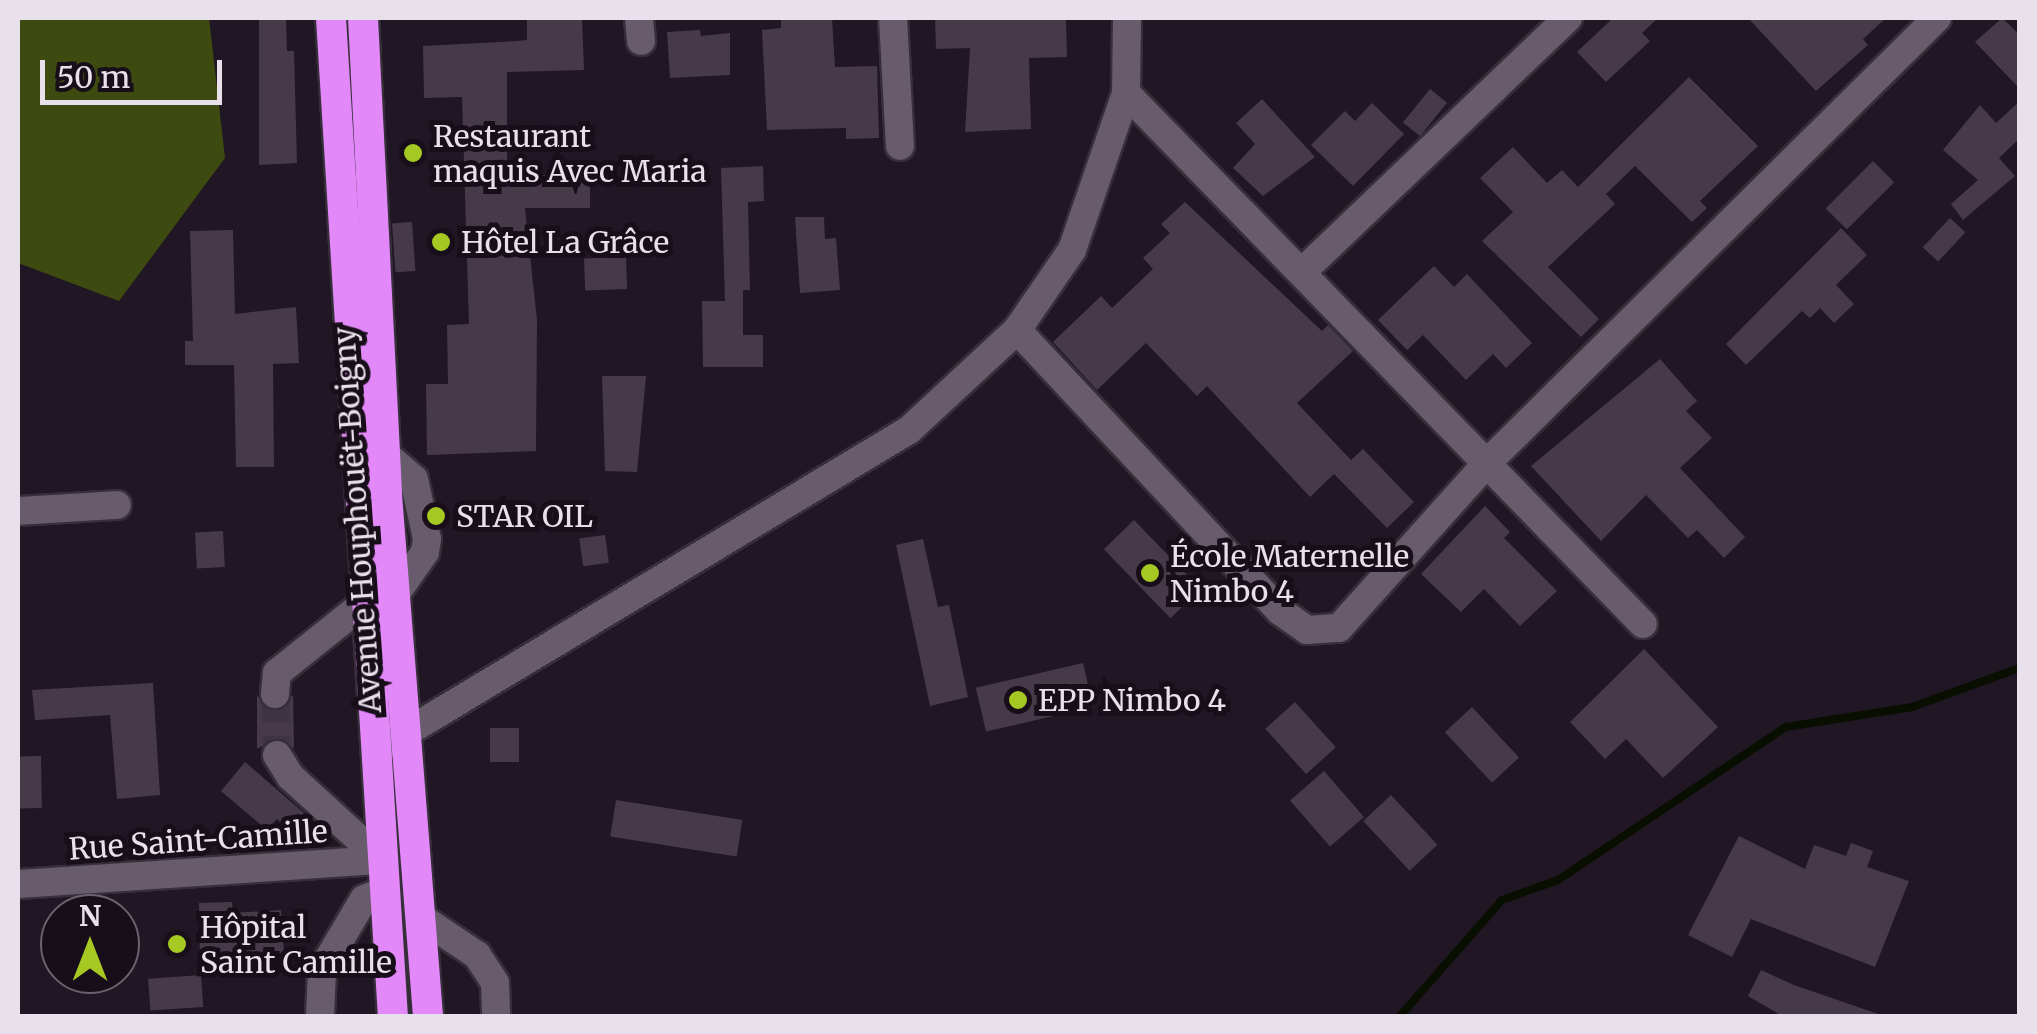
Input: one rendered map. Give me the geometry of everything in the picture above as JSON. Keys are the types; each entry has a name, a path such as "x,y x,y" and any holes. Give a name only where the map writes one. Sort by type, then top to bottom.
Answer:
{"highway":[{"name":"Avenue Houphouët-Boigny","path":"331,18 382,598 406,737 428,1016"},
{"name":"Avenue Houphouët-Boigny","path":"363,18 385,454 376,748 394,1016"}],"street":[{"path":"893,18 900,146"},
{"path":"376,748 406,737 910,430 1017,330 1072,250 1126,93 1127,18"},
{"path":"1302,272 1568,18"},
{"path":"1017,330 1280,612 1306,630 1339,628 1487,462 1937,18"},
{"path":"1126,93 1642,624"},
{"path":"18,510 117,506"},
{"path":"275,694 277,673 382,598"},
{"path":"277,755 291,776 382,860"},
{"name":"Rue Saint-Camille","path":"18,884 382,860"},
{"path":"320,1016 322,970 364,899 385,891"},
{"path":"420,916 477,954 495,983 496,1016"}],"green space":[{"path":"18,18 209,18 225,158 119,301 18,263"}],"building":[{"path":"259,18 286,18 287,51 294,51 297,163 259,165"},
{"path":"582,18 584,70 507,72 507,164 524,164 524,175 590,175 590,208 525,208 537,320 536,451 427,455 426,384 448,384 447,325 469,324 462,97 424,98 423,46 527,40 527,20"},
{"path":"781,18 832,18 835,67 877,66 879,138 846,139 846,128 767,130 762,30 781,28"},
{"path":"935,18 1066,18 1067,57 1029,58 1031,129 965,132 970,48 936,49"},
{"path":"1613,18 1658,18 1642,33 1650,41 1606,82 1577,52"},
{"path":"1748,18 1886,18 1863,39 1868,45 1816,91"},
{"path":"2002,18 2020,35 2020,89 1975,42"},
{"path":"700,30 701,36 730,33 730,75 670,78 667,32"},
{"path":"1689,77 1758,146 1700,201 1707,208 1692,222 1635,166 1606,194 1615,204 1548,267 1599,319 1581,337 1482,241 1513,212 1480,178 1513,147 1547,183 1562,170 1578,187"},
{"path":"1430,89 1447,103 1420,136 1403,122"},
{"path":"1262,99 1315,157 1263,196 1233,168 1255,144 1236,123"},
{"path":"2020,101 2020,138 1999,158 2015,176 1963,220 1951,204 1978,180 1943,150 1980,105 1996,123"},
{"path":"1372,103 1404,134 1353,186 1311,145 1345,111 1355,121"},
{"path":"1873,161 1894,182 1847,230 1826,208"},
{"path":"763,166 764,201 748,202 750,290 743,290 743,335 763,335 763,367 703,367 702,301 725,301 721,168"},
{"path":"1185,202 1322,331 1328,325 1353,351 1297,403 1351,460 1363,449 1414,502 1387,528 1334,474 1310,497 1207,386 1197,396 1146,343 1097,390 1053,342 1101,296 1112,308 1153,269 1143,258 1170,233 1161,224"},
{"path":"795,217 824,217 825,239 836,238 840,290 800,293"},
{"path":"1950,218 1965,232 1938,262 1923,247"},
{"path":"412,222 415,271 395,272 392,223"},
{"path":"1841,228 1867,255 1836,285 1854,304 1834,323 1820,308 1810,318 1802,311 1746,365 1726,344"},
{"path":"233,230 235,314 296,307 299,363 273,364 274,467 236,467 234,365 185,365 185,341 193,341 190,231"},
{"path":"626,257 627,289 585,290 584,258"},
{"path":"1434,266 1454,287 1467,274 1532,343 1506,368 1493,354 1466,380 1423,335 1407,350 1378,320"},
{"path":"1660,359 1697,401 1686,411 1712,438 1680,468 1745,537 1724,558 1697,530 1688,538 1646,495 1601,541 1531,466"},
{"path":"602,376 646,376 637,472 605,471"},
{"path":"1485,506 1510,532 1504,538 1557,591 1520,626 1484,589 1461,612 1421,574"},
{"path":"1134,520 1201,589 1170,618 1104,549"},
{"path":"223,531 225,567 197,568 195,532"},
{"path":"605,535 609,563 583,566 579,539"},
{"path":"923,539 938,607 949,605 968,697 930,706 896,545"},
{"path":"1644,649 1718,727 1663,778 1626,739 1605,759 1570,722"},
{"path":"1083,663 1093,707 986,732 976,688"},
{"path":"153,683 160,795 117,799 110,715 35,720 32,690"},
{"path":"293,695 294,748 277,738 257,749 257,696 274,711"},
{"path":"1295,702 1336,747 1306,774 1265,729"},
{"path":"1472,707 1519,757 1492,783 1445,732"},
{"path":"490,728 519,728 519,762 490,762"},
{"path":"18,756 41,756 42,808 19,808"},
{"path":"245,762 304,813 290,830 277,819 267,830 221,791"},
{"path":"1324,771 1364,817 1330,847 1290,801"},
{"path":"1391,795 1437,845 1410,871 1363,821"},
{"path":"616,800 742,820 737,857 610,837"},
{"path":"1739,836 1805,869 1814,845 1846,856 1851,843 1873,851 1867,867 1909,881 1875,967 1751,919 1732,957 1688,935"},
{"path":"232,902 233,913 281,910 284,953 236,954 237,962 200,965 199,903"},
{"path":"1761,970 1884,1016 1782,1016 1748,996"},
{"path":"201,975 203,1007 150,1011 148,979"}],"waterway":[{"path":"1400,1016 1502,900 1558,880 1786,727 1912,707 2020,668"}],"tunnel":[{"path":"275,694 277,755"}],"place":[{"name":"Restaurant maquis Avec Maria","path":"413,153"},
{"name":"Hôtel La Grâce","path":"441,242"},
{"name":"STAR OIL","path":"436,516"},
{"name":"École Maternelle Nimbo 4","path":"1150,573"},
{"name":"EPP Nimbo 4","path":"1018,700"},
{"name":"Hôpital Saint Camille","path":"177,944"}]}
